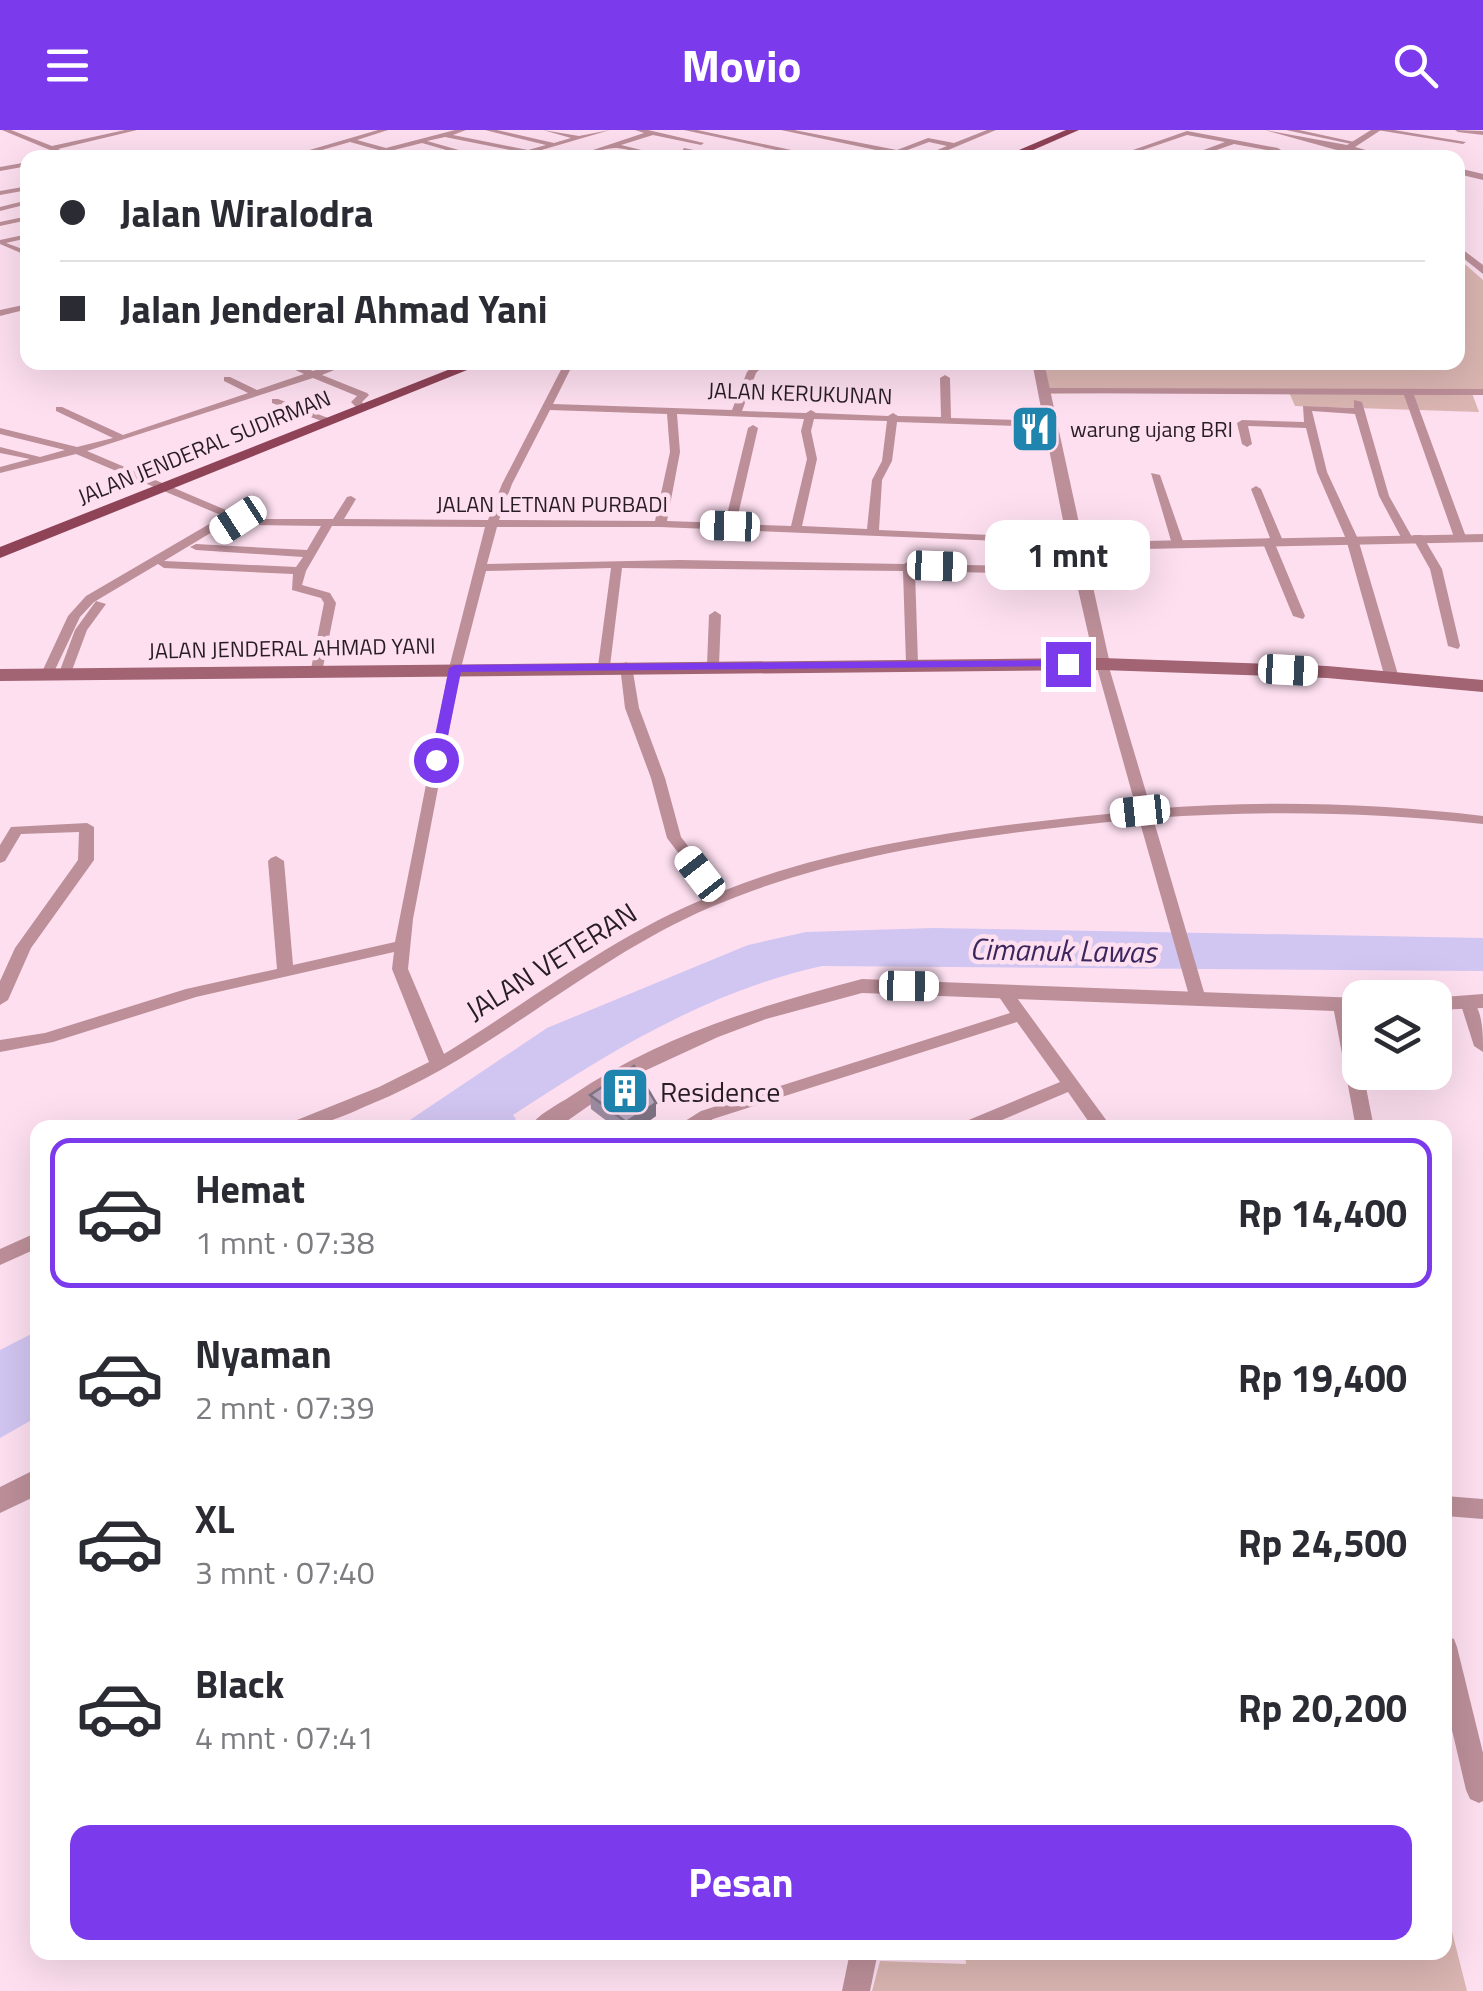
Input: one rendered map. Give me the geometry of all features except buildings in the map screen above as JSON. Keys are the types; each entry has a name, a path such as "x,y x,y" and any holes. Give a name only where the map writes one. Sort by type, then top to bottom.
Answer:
{"main road":[{"path":"1024,150 1074,130"},
{"name":"JALAN JENDERAL SUDIRMAN","path":"0,553 460,370"},
{"name":"JALAN JENDERAL AHMAD YANI","path":"0,674 1102,664 1483,686"}],"street":[{"path":"5,130 58,149 134,130"},
{"path":"318,150 385,130"},
{"path":"425,130 523,150"},
{"path":"354,141 386,150 462,130"},
{"path":"488,130 556,145"},
{"path":"546,130 581,138"},
{"path":"540,150 602,130"},
{"path":"638,130 739,150"},
{"path":"687,130 789,150"},
{"path":"734,130 760,135 742,141"},
{"path":"784,130 888,150"},
{"path":"841,130 918,144"},
{"path":"937,134 950,130"},
{"path":"943,150 993,130"},
{"path":"1269,130 1312,135"},
{"path":"1289,130 1365,150"},
{"path":"1352,146 1378,130 1462,142"},
{"path":"1458,130 1483,134"},
{"path":"594,150 656,131"},
{"path":"373,133 450,150"},
{"path":"1136,150 1186,133 1278,150 1312,135"},
{"path":"631,139 684,150"},
{"path":"804,150 834,139"},
{"path":"903,150 930,140 956,145"},
{"path":"1208,150 1233,141"},
{"path":"611,145 634,150"},
{"path":"746,150 763,145"},
{"path":"818,145 845,150"},
{"path":"1352,146 1354,150"},
{"path":"322,150 330,147"},
{"path":"299,370 364,395 356,402 362,408"},
{"path":"0,470 122,438 328,370"},
{"path":"439,1064 404,983 400,946 455,668 479,568 507,484 566,370"},
{"path":"738,410 758,370"},
{"path":"1039,370 1102,664 1140,811 1198,999"},
{"path":"945,378 946,419"},
{"path":"227,379 258,394"},
{"path":"1300,389 1322,472 1352,539 1392,678"},
{"path":"1042,391 1483,392"},
{"path":"1354,391 1384,496 1436,569 1454,646"},
{"path":"1408,391 1460,538"},
{"path":"275,401 331,421"},
{"name":"JALAN KERUKUNAN","path":"548,408 738,410 1051,424"},
{"path":"1306,408 1360,410"},
{"path":"60,409 122,438"},
{"path":"660,524 670,490 676,434 670,424 672,409"},
{"path":"796,527 812,459 806,431 811,413"},
{"path":"873,530 877,480 887,460 892,416"},
{"path":"1246,444 1240,424 1309,425"},
{"path":"730,526 753,428"},
{"name":"JALAN LETNAN PURBADI","path":"0,430 72,451 232,519 332,524 796,527 1074,541"},
{"path":"0,450 40,458"},
{"path":"1156,475 1178,544"},
{"path":"1256,489 1299,616"},
{"path":"317,669 330,603 326,596 298,590 300,571 350,499"},
{"path":"56,674 93,610 196,547 232,519"},
{"path":"56,674 74,616 90,599 232,519"},
{"path":"1074,541 1178,544 1483,538"},
{"path":"196,547 310,554"},
{"path":"164,564 300,571"},
{"path":"604,666 616,565"},
{"path":"479,568 909,566 1080,571"},
{"path":"909,566 912,664"},
{"path":"714,665 715,616"},
{"path":"626,666 632,708 658,778 674,838 720,898"},
{"name":"JALAN VETERAN","path":"311,1120 439,1064 655,928 720,898 865,854 1140,811 1318,805 1483,820"},
{"path":"0,858 8,829 84,825 88,852 23,948 0,1000"},
{"path":"276,861 285,970"},
{"path":"0,1046 36,1041 285,970 400,946"},
{"path":"552,1120 619,1074 758,1014 862,986 1342,1006"},
{"path":"1003,992 1097,1120"},
{"path":"1476,1001 1483,1046"},
{"path":"698,1120 1018,1016"},
{"path":"984,1120 1069,1085"},
{"path":"1361,1090 1365,1120"},
{"path":"0,1258 30,1243"},
{"path":"0,1501 30,1484"},
{"path":"1452,1506 1483,1508"},
{"path":"1452,1676 1479,1790"},
{"path":"856,1991 862,1960"}],"shaded area":[{"path":"1465,264 1483,280 1483,392 1472,393 1479,412 1295,406 1288,390 1050,394 1045,370 1465,370"},
{"path":"1452,1932 1467,1991 872,1991 880,1961 966,1964 966,1960 1452,1960"}],"water":[{"name":"Cimanuk Lawas","path":"934,928 1483,938 1483,971 822,966 739,991 661,1026 513,1115 514,1120 410,1120 547,1028 748,945 806,932"},
{"path":"30,1335 30,1421 0,1438 0,1350"}],"place":[{"name":"warung ujang BRI","path":"1035,429"},
{"name":"Residence","path":"625,1091"}],"route":[{"path":"436,760 455,668 1068,664"}]}
